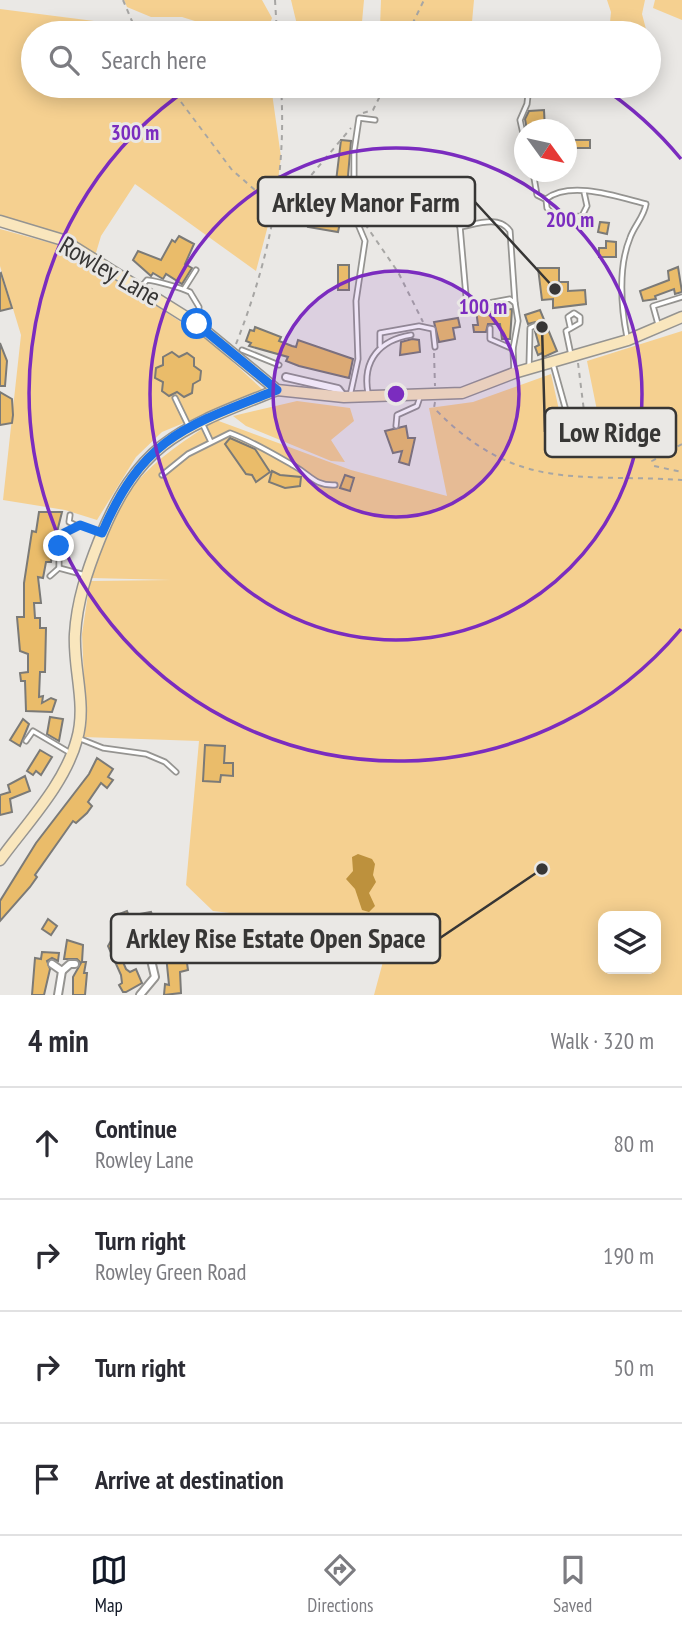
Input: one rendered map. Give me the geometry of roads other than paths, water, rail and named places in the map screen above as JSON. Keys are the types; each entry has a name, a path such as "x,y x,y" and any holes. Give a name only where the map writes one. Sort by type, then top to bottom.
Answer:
{"street":[{"name":"Rowley Lane","path":"0,222 63,240 197,324 237,353 277,390"},
{"path":"0,860 62,775 72,754 78,738 81,702 75,636 86,575 102,533 136,470 159,447 201,421 277,390 347,396 462,393 514,373 628,340 682,317"},
{"path":"286,376 338,388 347,396"},
{"path":"140,995 156,977 148,947"},
{"path":"52,964 62,971"},
{"path":"58,995 62,971 70,964 75,964"}],"lane":[{"path":"520,119 528,98"},
{"path":"347,396 358,359 357,276 365,241 356,222 354,152 359,118 375,120"},
{"path":"535,182 537,195 546,199"},
{"path":"546,199 547,208 556,218 582,216 587,206 584,192"},
{"path":"546,199 554,193 584,192 646,204 629,239 625,259 622,285 628,340"},
{"path":"297,211 301,199 355,207"},
{"path":"454,199 456,219 460,227 467,307 510,299 515,303"},
{"path":"460,227 500,222 510,231 518,321 513,349 514,373"},
{"path":"184,289 196,270"},
{"path":"140,289 147,280 173,289 184,289 195,297 199,307 197,324"},
{"path":"659,326 653,306 682,297"},
{"path":"380,346 380,333 398,327 425,326 433,329 434,349"},
{"path":"529,369 530,327 534,326"},
{"path":"570,326 566,331 574,356"},
{"path":"490,328 490,339 513,349"},
{"path":"368,395 367,374 376,349 391,338 411,335"},
{"path":"237,353 260,357 279,365"},
{"path":"255,371 260,357"},
{"path":"553,362 570,425 582,424"},
{"path":"396,426 397,415 417,406 420,395"},
{"path":"175,398 189,427"},
{"path":"201,421 211,442"},
{"path":"162,475 174,464 230,433 294,466 312,481 322,485 335,485"},
{"path":"70,515 69,522 91,527 102,533"},
{"path":"50,576 59,568 61,536 78,526"},
{"path":"59,568 86,575"},
{"path":"26,741 33,731 72,754"},
{"path":"78,738 103,748 146,754 165,762 176,772"},
{"path":"148,947 144,935 150,930"},
{"path":"124,954 176,937"}],"place":[{"name":"Arkley Manor Farm","path":"555,289"},
{"name":"Low Ridge","path":"542,327"},
{"name":"Arkley Rise Estate Open Space","path":"542,869"}]}
